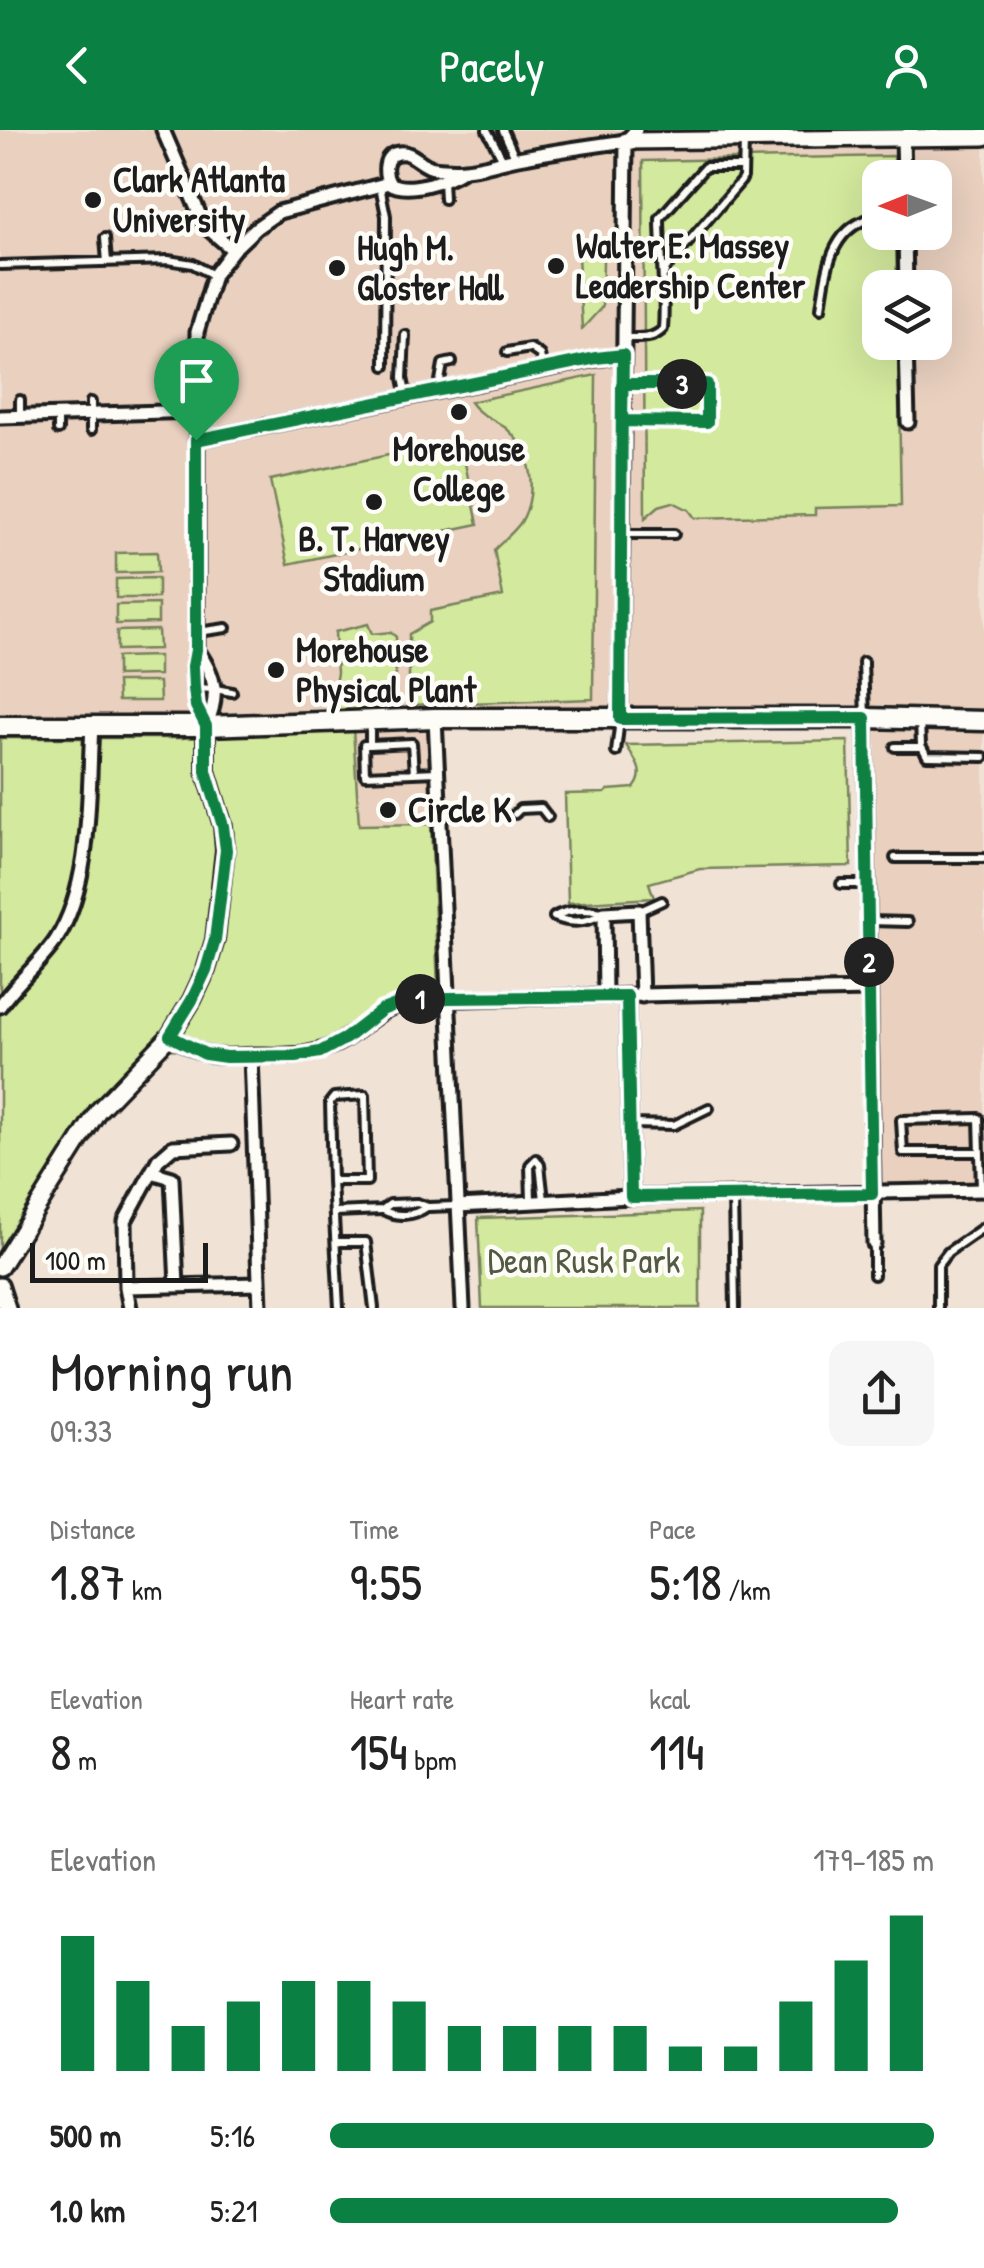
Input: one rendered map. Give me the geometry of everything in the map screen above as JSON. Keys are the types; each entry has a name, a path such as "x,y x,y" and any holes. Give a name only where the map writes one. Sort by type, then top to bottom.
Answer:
{"main road":[{"path":"0,726 206,726 434,718 984,721"}],"street":[{"path":"163,130 204,225 233,250"},
{"path":"206,726 196,706 193,666 198,332 214,276 256,228 279,212 385,184 403,188 450,178 463,170 631,135 744,139 852,134 984,137"},
{"path":"906,160 908,134"},
{"path":"620,719 622,384 631,135"},
{"path":"385,184 385,164 390,156 400,152 432,168 463,170"},
{"path":"196,440 623,355"},
{"path":"906,360 908,422"},
{"path":"0,416 120,406 196,411"},
{"path":"0,1267 98,1111 170,1036 206,970 215,940 224,838 206,771 206,726 215,705 215,688 209,666 196,650"},
{"path":"434,718 464,1308"},
{"path":"865,718 874,1244"},
{"path":"0,1006 53,944 76,900 84,862 92,725"},
{"path":"605,996 604,913 638,911 642,996"},
{"path":"170,1036 205,1054 296,1056 320,1052 382,1010 400,1003 448,998 869,990"},
{"path":"627,996 631,1197"},
{"path":"251,1055 260,1308"},
{"path":"130,1308 125,1221 158,1160 173,1147 230,1144"},
{"path":"152,1172 172,1178 176,1286"},
{"path":"457,1206 631,1197 982,1190"},
{"path":"126,1287 259,1284"},
{"path":"0,1286 7,1308"}],"lane":[{"path":"487,130 510,160"},
{"path":"502,130 510,160"},
{"path":"623,338 650,337 663,330 666,268 741,182 744,139"},
{"path":"664,276 660,263 660,218 702,168 744,167"},
{"path":"443,179 444,199"},
{"path":"385,184 385,366"},
{"path":"822,308 827,266 843,233 862,221"},
{"path":"105,238 106,262"},
{"path":"0,265 168,260 193,264 214,276"},
{"path":"405,335 407,398"},
{"path":"507,352 530,348 540,355 544,370"},
{"path":"438,392 443,364 452,362"},
{"path":"622,384 707,384 707,422 622,421"},
{"path":"20,400 20,416"},
{"path":"91,408 91,430"},
{"path":"58,414 58,430"},
{"path":"622,534 674,534"},
{"path":"196,632 226,628"},
{"path":"863,662 865,718"},
{"path":"194,688 232,692"},
{"path":"616,752 620,719"},
{"path":"370,720 370,744"},
{"path":"920,720 922,747 927,756 984,757"},
{"path":"414,773 412,743 364,745 365,775 414,773 437,772"},
{"path":"895,747 922,747"},
{"path":"515,814 541,808 548,818"},
{"path":"895,858 984,858"},
{"path":"842,884 868,884"},
{"path":"638,911 662,902"},
{"path":"564,911 604,913 590,921 554,917 564,911"},
{"path":"868,921 908,922"},
{"path":"332,1181 367,1181 366,1095 334,1097 330,1102 332,1181 339,1308"},
{"path":"630,1124 674,1125 708,1108"},
{"path":"980,1152 902,1152 901,1120 979,1118 982,1190"},
{"path":"536,1159 540,1165 537,1202 530,1164 536,1159"},
{"path":"734,1196 735,1308"},
{"path":"335,1212 382,1210 392,1215 418,1214 428,1207 457,1206"},
{"path":"938,1308 938,1265 948,1252 984,1228"},
{"path":"336,1242 366,1242 374,1308"},
{"path":"874,1244 874,1275"}],"shaded area":[{"name":"Morehouse College","path":"0,130 635,130 627,140 798,143 912,130 951,130 984,137 984,1190 864,1189 863,723 0,726"},
{"path":"427,727 431,824 359,825 353,728"}],"green space":[{"path":"894,156 894,160 862,160 862,250 896,250 897,270 862,270 862,360 898,360 901,506 815,508 815,515 695,518 673,502 659,506 645,518 643,161"},
{"path":"577,237 603,260 602,307 582,329"},
{"path":"596,375 593,699 409,705 409,634 430,622 430,611 503,596 494,550 521,522 530,498 530,473 522,449 507,429 470,402"},
{"name":"B. T. Harvey Stadium","path":"460,440 478,524 288,564 270,480"},
{"path":"157,552 158,572 116,573 116,553"},
{"path":"158,578 158,598 116,598 116,579"},
{"path":"158,604 158,623 116,624 116,605"},
{"path":"368,624 372,634 391,632 396,637 395,708 330,710 337,673 335,632"},
{"path":"158,630 159,649 117,650 117,631"},
{"path":"159,656 159,675 117,676 117,657"},
{"path":"117,682 159,682 160,701 118,701"},
{"path":"224,723 353,728 359,825 431,824 438,987 383,1002 318,1046 244,1052 163,1049 87,1138 0,1277 0,738 183,738"},
{"path":"848,741 851,866 700,869 649,883 654,898 568,903 565,794 634,788 640,772 626,745"},
{"name":"Dean Rusk Park","path":"700,1211 700,1308 482,1308 478,1218"}],"place":[{"name":"Clark Atlanta University","path":"93,200"},
{"name":"Walter E. Massey Leadership Center","path":"556,266"},
{"name":"Hugh M. Gloster Hall","path":"337,268"},
{"name":"Morehouse College","path":"459,412"},
{"name":"B. T. Harvey Stadium","path":"374,502"},
{"name":"Morehouse Physical Plant","path":"276,670"},
{"name":"Circle K","path":"388,810"}],"route":[{"path":"196,440 194,688 196,706 206,726 206,771 226,850 215,940 206,970 170,1036 205,1054 296,1056 320,1052 382,1010 400,1003 448,998 627,996 631,1197 872,1194 865,718 620,719 622,384 707,384 707,422 622,421 622,384 623,355 196,440"}]}
